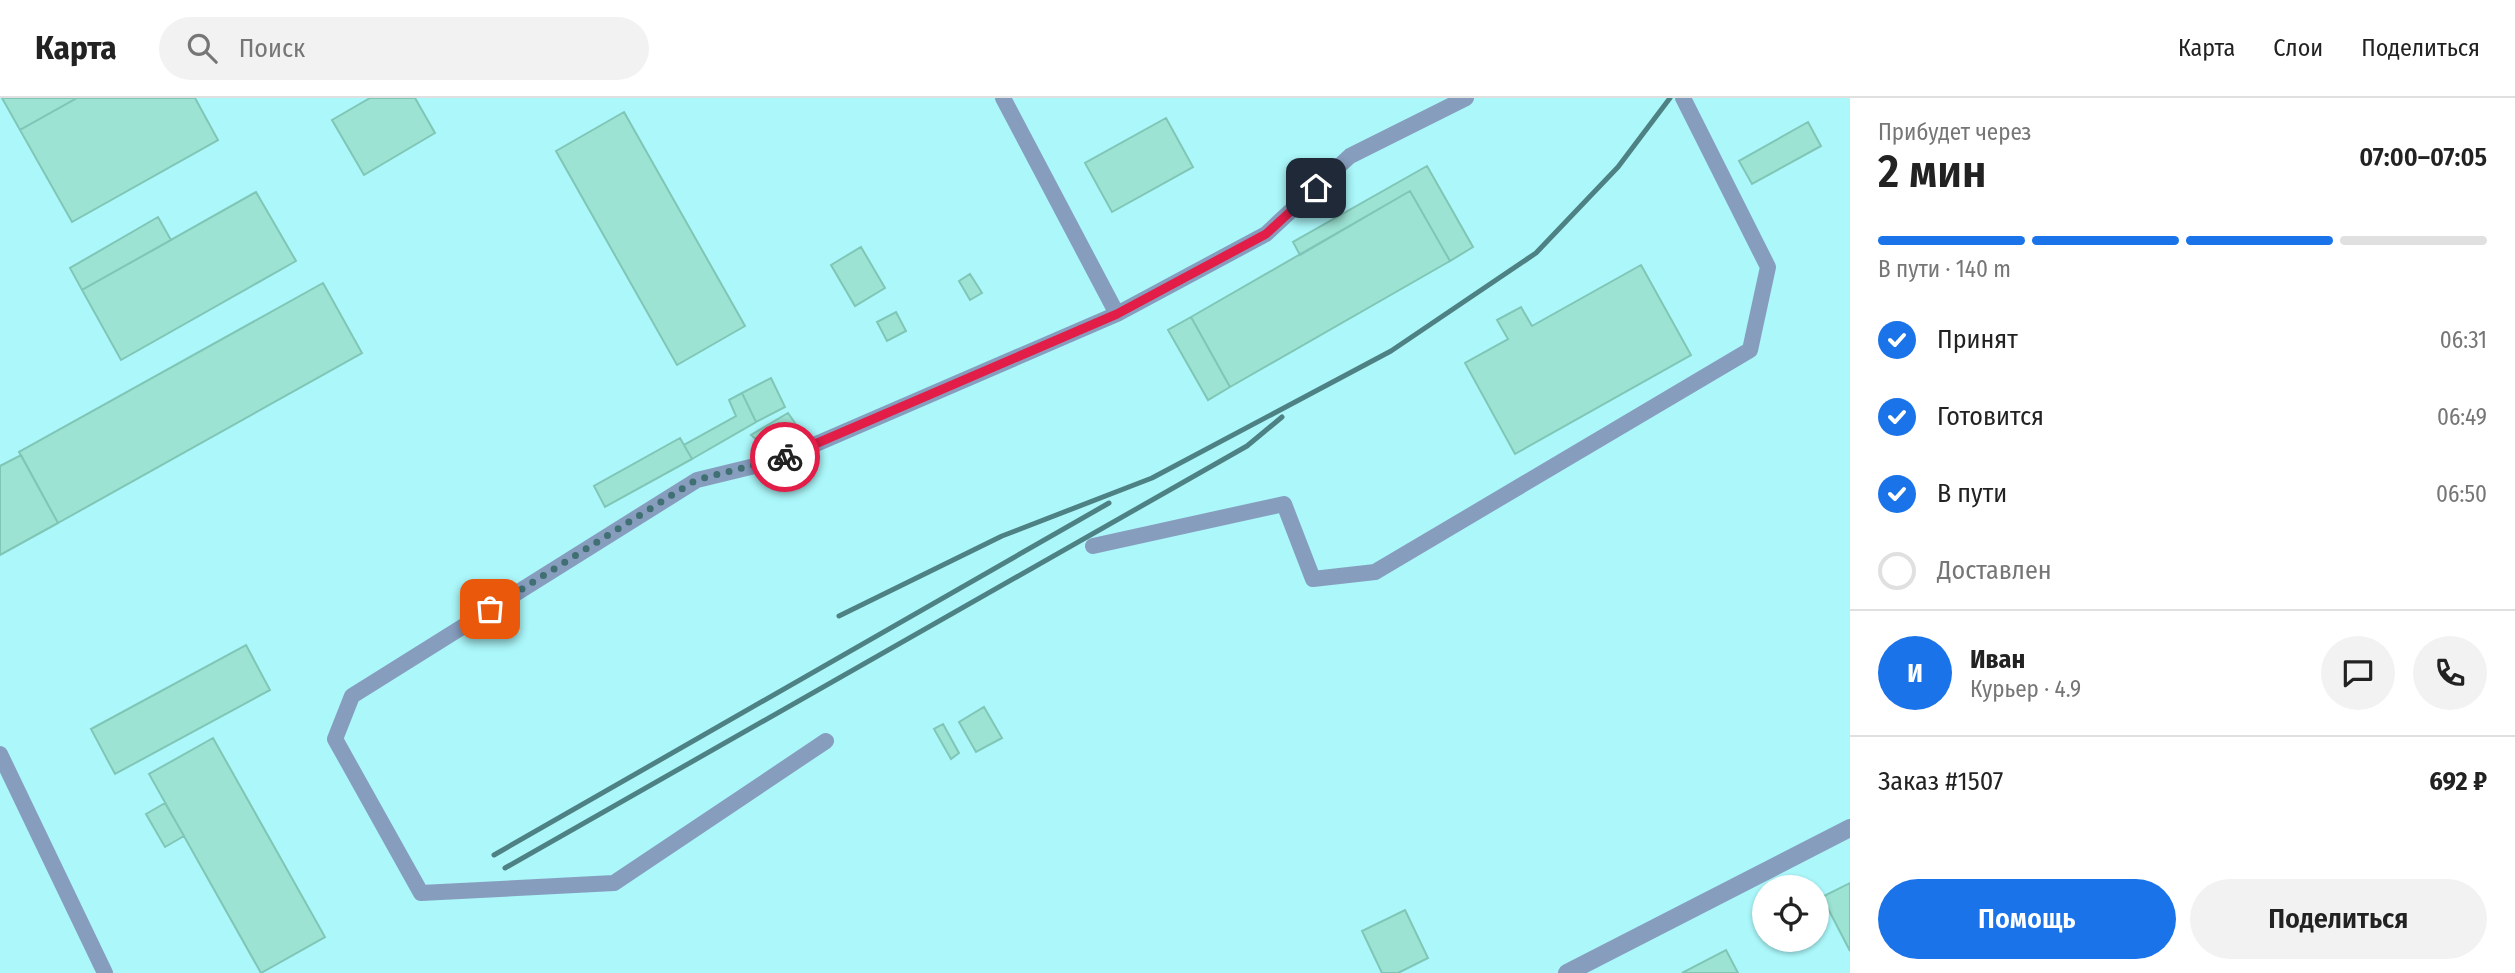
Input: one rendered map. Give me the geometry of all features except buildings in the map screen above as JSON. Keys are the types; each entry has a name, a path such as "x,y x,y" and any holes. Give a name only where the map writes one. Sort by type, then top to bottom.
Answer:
{"street":[{"path":"1567,973 1850,828"}],"lane":[{"path":"1003,98 1117,314"},
{"path":"826,741 614,883 421,893 335,739 352,696 696,480 779,460 1117,314 1266,234 1350,156 1466,98"},
{"path":"1093,547 1284,504 1312,579 1375,572 1750,350 1768,267 1683,98"},
{"path":"0,754 105,973"}],"railway":[{"path":"839,616 1002,536 1152,478 1391,351 1536,253 1618,167 1670,98"},
{"path":"505,868 1247,446 1282,417"},
{"path":"494,855 1109,503"}],"way so far":[{"path":"490,609 696,480 785,457"}],"route":[{"path":"785,457 1117,314 1266,234 1316,188"}]}
